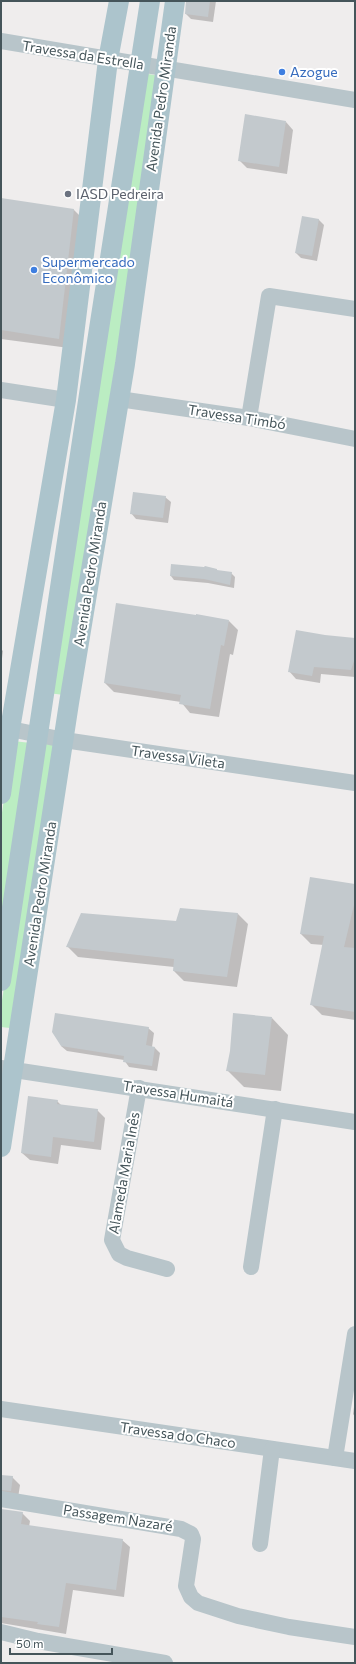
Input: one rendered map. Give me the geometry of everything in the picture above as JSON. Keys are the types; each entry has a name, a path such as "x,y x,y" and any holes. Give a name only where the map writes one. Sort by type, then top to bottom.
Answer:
{"main road":[{"path":"1,794 6,728 66,400 108,60 119,1"},
{"name":"Avenida Pedro Miranda","path":"1,981 139,64 150,1"},
{"name":"Avenida Pedro Miranda","path":"1,1147 7,1068 64,740 118,399 175,1"}],"street":[{"name":"Travessa da Estrella","path":"1,41 355,100"},
{"path":"249,418 269,296 355,309"},
{"path":"1,390 66,400"},
{"name":"Travessa Timbó","path":"118,399 249,418 355,439"},
{"name":"Travessa Vileta","path":"6,728 64,740 355,783"},
{"name":"Travessa Humaitá","path":"7,1068 355,1122"},
{"name":"Alameda Maria Inês","path":"138,1088 112,1240 119,1254 127,1258 166,1268"},
{"path":"251,1267 275,1109"},
{"path":"335,1458 355,1334"},
{"name":"Travessa do Chaco","path":"1,1409 355,1461"},
{"path":"260,1544 272,1449"},
{"name":"Passagem Nazaré","path":"1,1499 181,1528 191,1534 193,1539 186,1586 191,1597 198,1603 238,1616 289,1627 355,1638"},
{"path":"1,1632 38,1641 165,1663"}],"green space":[{"path":"142,73 160,76 64,695 48,693"},
{"path":"13,741 31,743 1,943 1,819"},
{"path":"41,741 55,744 10,1028 1,1027 1,1007"}],"building":[{"path":"186,1 210,1 208,17 185,14"},
{"path":"245,114 286,121 279,167 238,161"},
{"name":"Supermercado Econômico","path":"1,198 74,209 59,339 1,330"},
{"path":"302,216 319,219 312,256 295,253"},
{"path":"133,492 166,496 163,518 130,514"},
{"path":"171,564 205,566 217,570 232,572 230,585 204,579 170,576"},
{"path":"116,603 229,620 224,646 221,645 210,709 179,704 181,695 104,683"},
{"path":"296,630 355,638 355,658 351,670 314,667 312,676 288,672"},
{"path":"310,877 355,884 355,901 344,947 355,948 355,1012 310,1005 324,936 300,934"},
{"path":"180,908 238,913 227,977 173,971 174,959 66,947 81,913 176,921"},
{"path":"55,1013 149,1027 146,1045 155,1047 152,1066 123,1062 124,1056 61,1046 52,1032"},
{"path":"233,1013 272,1017 265,1075 226,1071 230,1051"},
{"path":"28,1096 58,1100 57,1104 98,1109 94,1142 53,1137 51,1157 21,1153"},
{"path":"1,1475 13,1476 11,1491 1,1490"},
{"path":"1,1509 23,1512 21,1524 123,1539 116,1590 66,1583 59,1627 37,1624 38,1622 1,1617"}],"place":[{"name":"Azogue","path":"282,72"},
{"name":"IASD Pedreira","path":"68,194"},
{"name":"Supermercado Econômico","path":"34,270"}]}
